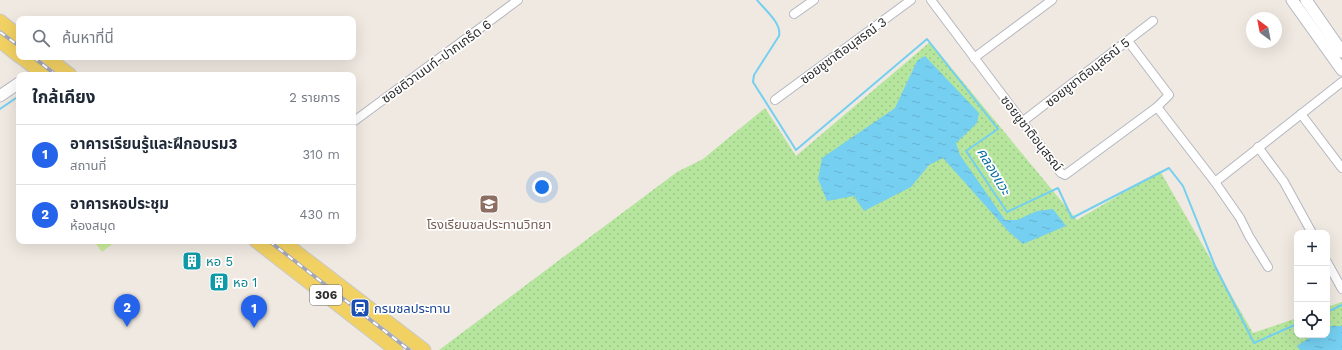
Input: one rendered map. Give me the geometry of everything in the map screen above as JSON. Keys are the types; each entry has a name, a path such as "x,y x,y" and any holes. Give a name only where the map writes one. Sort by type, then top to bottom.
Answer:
{"main road":[{"path":"1292,0 1342,70"},
{"path":"1306,0 1342,52"},
{"path":"0,21 16,34"},
{"path":"0,41 16,53"},
{"path":"24,60 36,72"},
{"path":"50,60 66,72"},
{"path":"0,96 16,85"},
{"name":"306","path":"260,244 396,350"},
{"name":"306","path":"286,244 424,350"}],"street":[{"name":"ซอยติวานนท์-ปากเกร็ด 6","path":"356,120 518,0"},
{"path":"794,14 814,0"},
{"name":"ซอยชูชาติอนุสรณ์ 3","path":"775,100 911,0"},
{"name":"ซอยชูชาติอนุสรณ์","path":"931,0 1022,122 1065,175 1157,107"},
{"path":"974,58 1052,0"},
{"name":"ซอยชูชาติอนุสรณ์ 5","path":"1022,122 1153,21"},
{"path":"1128,41 1170,95 1157,107 1215,182 1240,218 1268,267"},
{"path":"1215,182 1342,82"},
{"path":"1301,114 1342,168"},
{"path":"1258,147 1284,182 1310,230"},
{"path":"1329,266 1342,289"}],"green space":[{"path":"930,42 1077,220 1160,171 1253,333 1294,319 1294,338 1330,338 1330,306 1342,302 1342,350 439,350 677,172 703,159 765,108 796,156"},
{"path":"96,244 112,244 102,252"}],"water":[{"path":"925,56 979,113 977,123 956,143 960,155 1005,220 1017,220 1037,211 1053,209 1066,226 1023,244 1008,231 943,158 929,165 911,187 864,211 854,196 827,201 818,179 822,158 895,108 917,61"},
{"path":"1330,326 1342,326 1342,350 1300,350 1297,346 1309,338 1330,338"}],"waterway":[{"name":"คลองแวะ","path":"757,0 772,16 778,26 779,36 754,75 753,82 796,150 927,39 998,129 966,151 1007,212 1058,188 1072,218 1169,168 1183,186 1215,266 1254,343 1294,325"},
{"path":"0,109 16,98"},
{"name":"คลองแวะ","path":"1330,311 1342,305"}],"railway":[{"path":"0,32 16,44"},
{"path":"37,60 52,72"},
{"path":"273,244 409,350"}],"place":[{"name":"โรงเรียนชลประทานวิทยา","path":"489,204"},
{"name":"หอ 5","path":"192,261"},
{"name":"หอ 1","path":"219,282"},
{"name":"กรมชลประทาน","path":"360,308"},
{"name":"อาคารหอประชุม","path":"127,327"},
{"name":"อาคารเรียนรู้และฝึกอบรม3","path":"254,328"}]}
